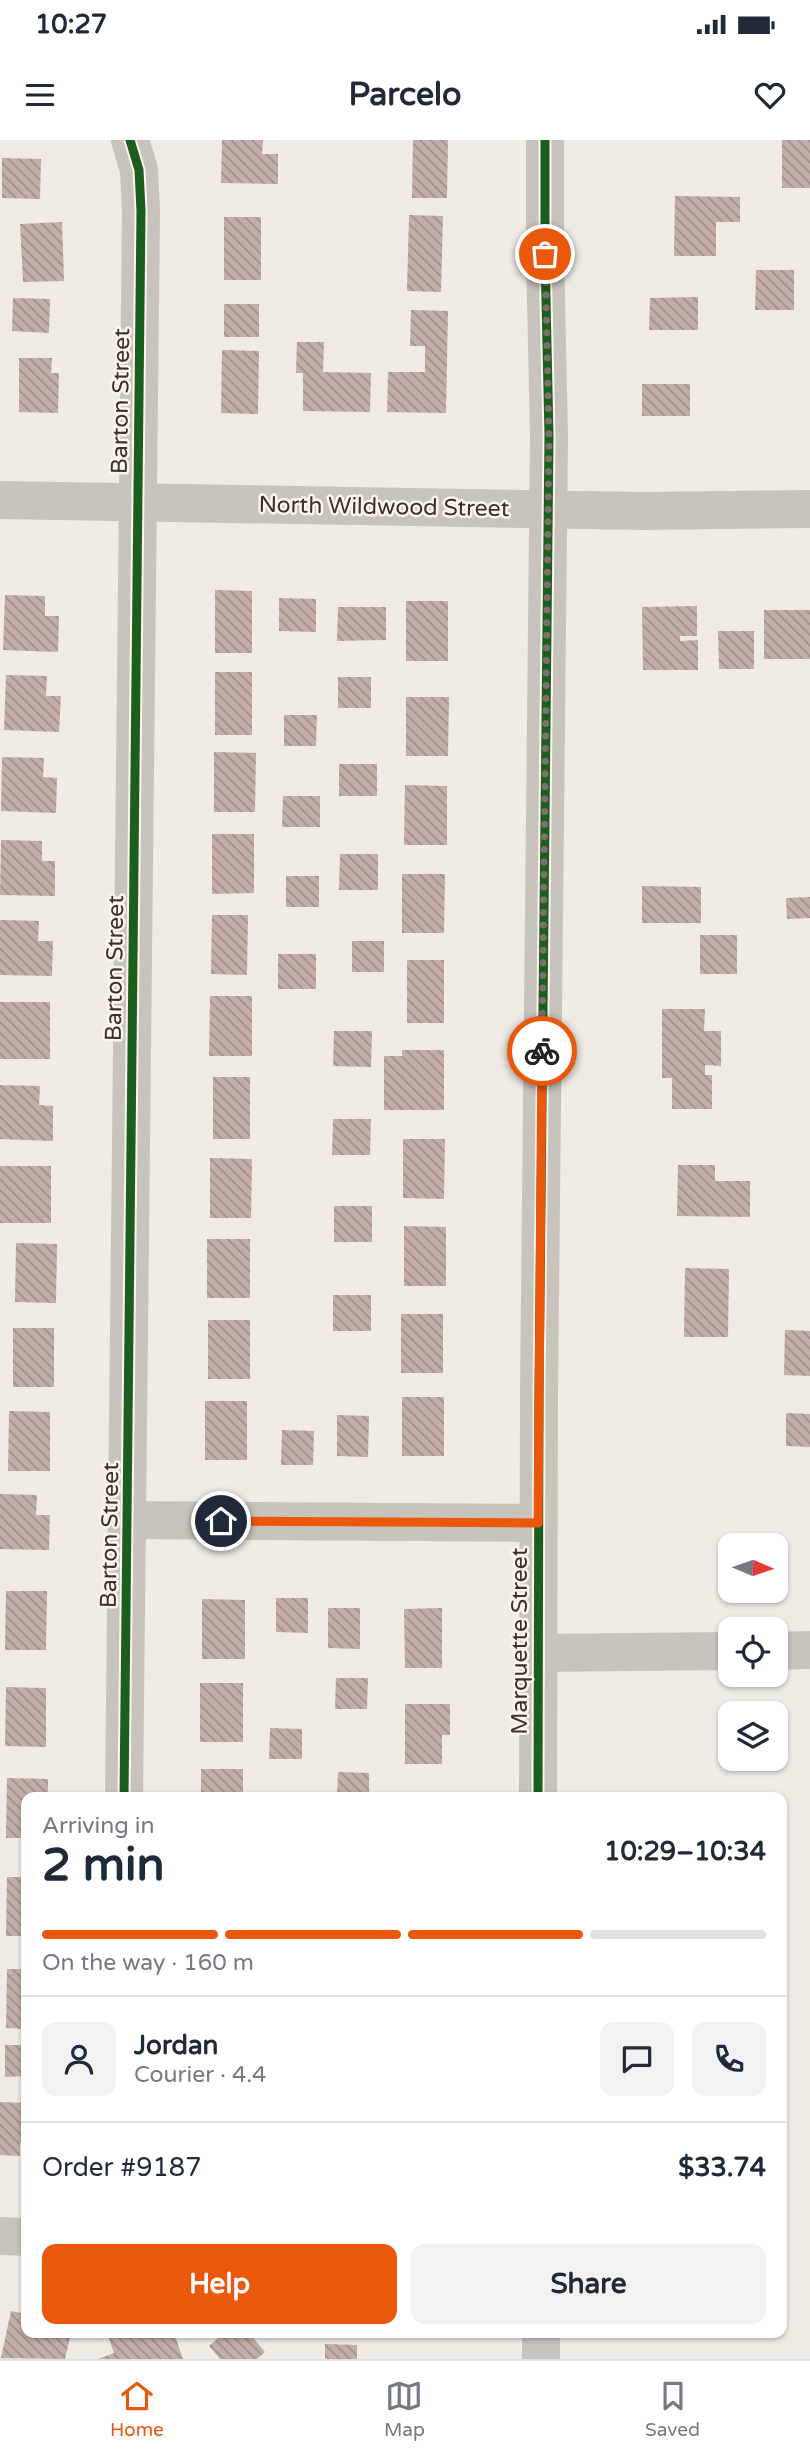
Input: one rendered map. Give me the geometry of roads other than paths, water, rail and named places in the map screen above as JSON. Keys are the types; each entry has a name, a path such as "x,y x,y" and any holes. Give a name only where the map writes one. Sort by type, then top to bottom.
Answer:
{"street":[{"name":"Barton Street","path":"124,1792 141,211 139,170 130,140"},
{"name":"Marquette Street","path":"538,1792 538,1523 549,436 545,140"},
{"name":"North Wildwood Street","path":"0,500 644,511 810,509"},
{"path":"128,1520 538,1523"},
{"path":"788,1651 810,1650"},
{"path":"537,1653 718,1651"},
{"path":"0,2236 21,2236"},
{"path":"541,2338 541,2359"}]}
